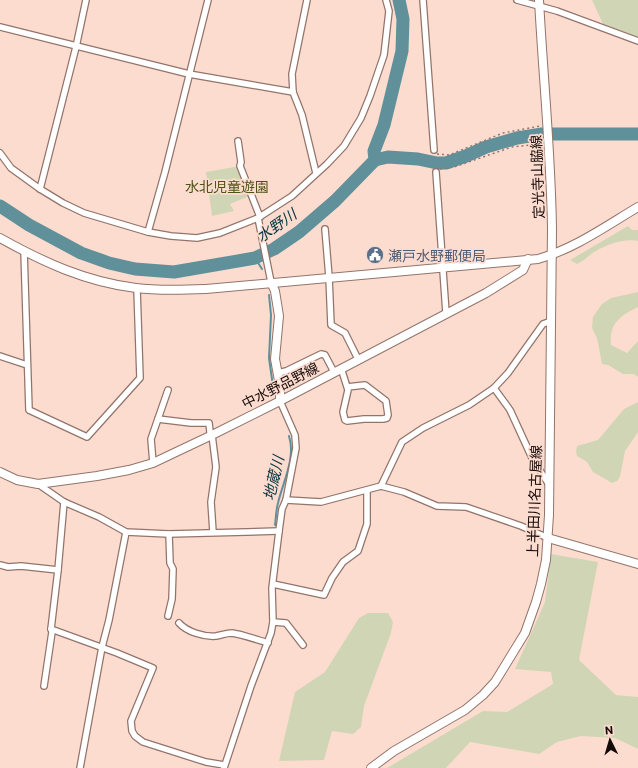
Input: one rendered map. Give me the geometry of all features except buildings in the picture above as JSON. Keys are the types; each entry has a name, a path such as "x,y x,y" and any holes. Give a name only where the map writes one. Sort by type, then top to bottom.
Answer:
{"main road":[{"name":"定光寺山脇線","path":"539,3 552,191 552,255"},
{"path":"0,238 55,266 87,278 115,285 137,289 206,289 538,258 552,255 577,243 638,207"},
{"name":"上半田川名古屋線","path":"371,768 394,751 464,710 483,695 495,682 525,633 541,584 548,538 552,255"},
{"name":"中水野品野線","path":"0,472 17,480 38,484 97,476 129,470 153,463 280,401 446,312 486,293 523,270 528,259"},
{"path":"271,282 275,291 279,316 275,359 280,386 280,401"},
{"path":"548,538 638,564"}],"street":[{"path":"40,189 76,47 86,0"},
{"path":"148,232 165,172 208,0"},
{"path":"307,0 292,74 293,92 302,115 316,173"},
{"path":"0,153 11,168 40,189 63,203 84,213 148,232 171,236 197,238 220,233 259,217 292,196 344,146 361,118 384,55 389,11 386,0"},
{"path":"423,0 434,150"},
{"path":"517,0 539,3 638,41"},
{"path":"0,27 189,74 293,92"},
{"path":"238,141 241,162 240,166 259,217 259,225 271,282"},
{"path":"436,172 446,312"},
{"path":"325,230 331,325 345,333 358,359"},
{"path":"24,251 29,410 87,437 140,378 137,289"},
{"path":"380,486 402,442 423,428 469,405 494,388 508,373 544,324 551,321"},
{"path":"278,373 286,371 321,354 325,355 338,370 347,387 343,412 345,420 387,418 386,401 367,385 362,384 347,387"},
{"path":"0,356 27,365"},
{"path":"494,388 510,410 533,460 548,483"},
{"path":"153,463 151,439 168,390"},
{"path":"51,629 153,668 131,721 132,731 135,736 142,742 224,767 251,686 268,643 273,622 273,584 279,531 282,509 286,500 296,448 294,435 280,401"},
{"path":"158,419 191,423 208,423 212,435 216,467 212,502 213,532"},
{"path":"38,484 64,502 100,518 126,532 169,534 279,531"},
{"path":"286,500 321,502 380,486 404,492 437,506 466,507 521,526 548,538"},
{"path":"273,584 324,595 332,578 344,562 358,551 367,524 367,490"},
{"path":"44,686 52,632 51,629 64,502"},
{"path":"80,768 102,648 126,532"},
{"path":"168,616 172,599 173,569 170,563 169,534"},
{"path":"0,565 8,567 21,566 58,570"},
{"path":"273,622 286,623 303,645"},
{"path":"179,623 184,629 207,636 233,633 268,643"}],"path":[{"path":"434,150 436,154 449,155 503,133 548,127"},
{"path":"436,172 437,170 454,167 512,147 549,142"}],"green space":[{"path":"592,0 638,0 638,37 603,24"},
{"name":"水北児童遊園","path":"240,166 252,195 230,204 234,211 212,216 206,172"},
{"path":"628,226 632,230 638,230 638,241 632,240 619,242 607,246 577,264 570,260"},
{"path":"638,292 638,307 617,321 612,331 611,345 627,353 638,341 638,377 634,374 623,374 608,365 602,364 597,338 592,328 593,317 602,304 611,298"},
{"path":"638,402 638,432 625,451 620,477 617,481 612,483 593,472 587,462 577,456 577,446 598,440 624,409"},
{"path":"551,554 598,562 579,660 616,695 638,697 638,749 615,738 581,736 557,742 539,754 470,742 446,768 387,768 483,711 507,712 553,684 551,672 515,669 545,602"},
{"path":"368,613 388,613 393,622 391,633 364,706 361,727 353,734 332,731 324,760 279,761 295,692 325,672 359,618"}],"waterway":[{"name":"水野川","path":"0,206 29,225 81,253 109,263 135,269 174,272 255,258 274,249 299,232 335,201 375,160 374,151 384,125 402,51 403,19 399,0"},
{"path":"375,160 388,157 446,163 486,147 517,138 542,134 638,134"},
{"name":"地蔵川","path":"255,258 262,269"},
{"name":"地蔵川","path":"269,295 271,315 269,358 273,386"},
{"name":"地蔵川","path":"275,525 277,506 290,461 291,444 289,436"}],"place":[{"name":"瀬戸水野郵便局","path":"375,255"}]}
